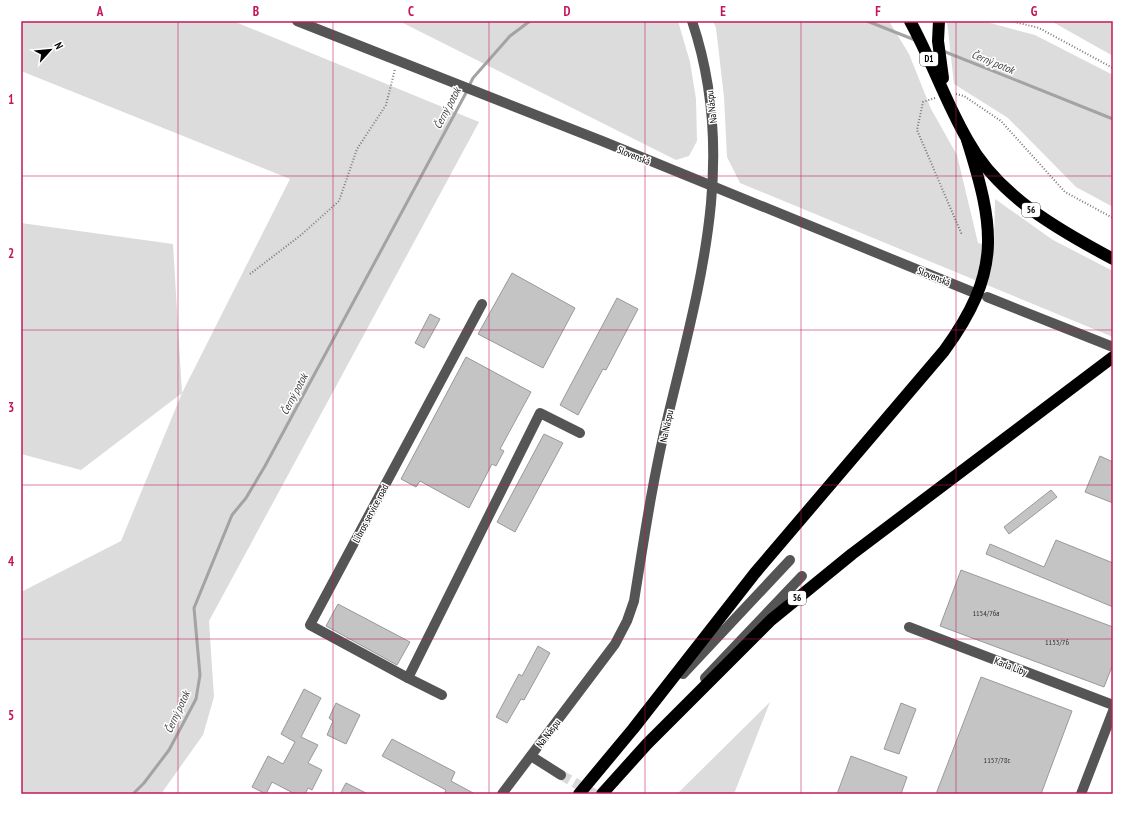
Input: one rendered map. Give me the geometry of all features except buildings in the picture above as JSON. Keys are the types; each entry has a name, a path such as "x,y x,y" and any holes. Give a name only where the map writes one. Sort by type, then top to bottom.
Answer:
{"highway":[{"name":"D1","path":"910,21 947,97"},
{"name":"56","path":"939,21 938,41 940,67 947,97 967,140 980,161 996,179 1032,210 1072,237 1113,259"},
{"name":"56","path":"579,794 633,729 755,573 931,367 957,334 977,296 984,276 988,254 989,231 986,208 967,140"},
{"name":"56","path":"602,794 647,744 746,644 799,597 852,554 1113,357"}],"street":[{"name":"Slovenská","path":"297,21 397,60 438,78 602,141 970,291"},
{"name":"Na Náspu","path":"502,794 615,644 631,611 667,418 699,287 707,240 712,187 712,116 704,61 692,21"},
{"path":"987,297 1113,347"},
{"name":"Libros service road","path":"408,678 310,625 482,304"},
{"path":"442,695 408,678 540,413 580,433"},
{"path":"633,729 709,644 790,560"},
{"path":"647,744 724,658 802,576"},
{"name":"Karla Líby","path":"909,627 1113,704"},
{"path":"1081,794 1113,711"},
{"path":"531,756 561,775"}],"path":[{"path":"1011,21 1040,28 1113,68"},
{"path":"250,274 301,235 338,201 357,149 386,105 397,60"}],"shaded area":[{"path":"21,21 233,21 479,122 209,621 214,697 203,735 161,794 21,794 21,592 121,541 182,393 290,179 21,71"},
{"path":"399,21 678,21 690,62 696,99 697,141 689,156 676,160"},
{"path":"713,21 889,21 909,54 931,109 957,155 978,243 994,247 995,199 1053,240 1113,271 1113,337 740,183 727,157 724,97 716,28"},
{"path":"947,21 983,21 1035,35 1113,75 1113,207 1076,187 1008,118 954,84"},
{"path":"1051,21 1113,21 1113,56"},
{"path":"21,223 173,244 182,393 81,470 21,454"},
{"path":"770,702 734,794 677,794"}],"waterway":[{"name":"Černý potok","path":"469,86 473,78 510,36 530,21"},
{"name":"Černý potok","path":"867,21 915,40"},
{"name":"Černý potok","path":"943,51 1113,119"},
{"name":"Černý potok","path":"133,794 144,783 169,750 196,699 200,675 194,608 232,515 246,498 265,466 467,91"}],"tunnel":[{"path":"561,775 595,794"}]}
